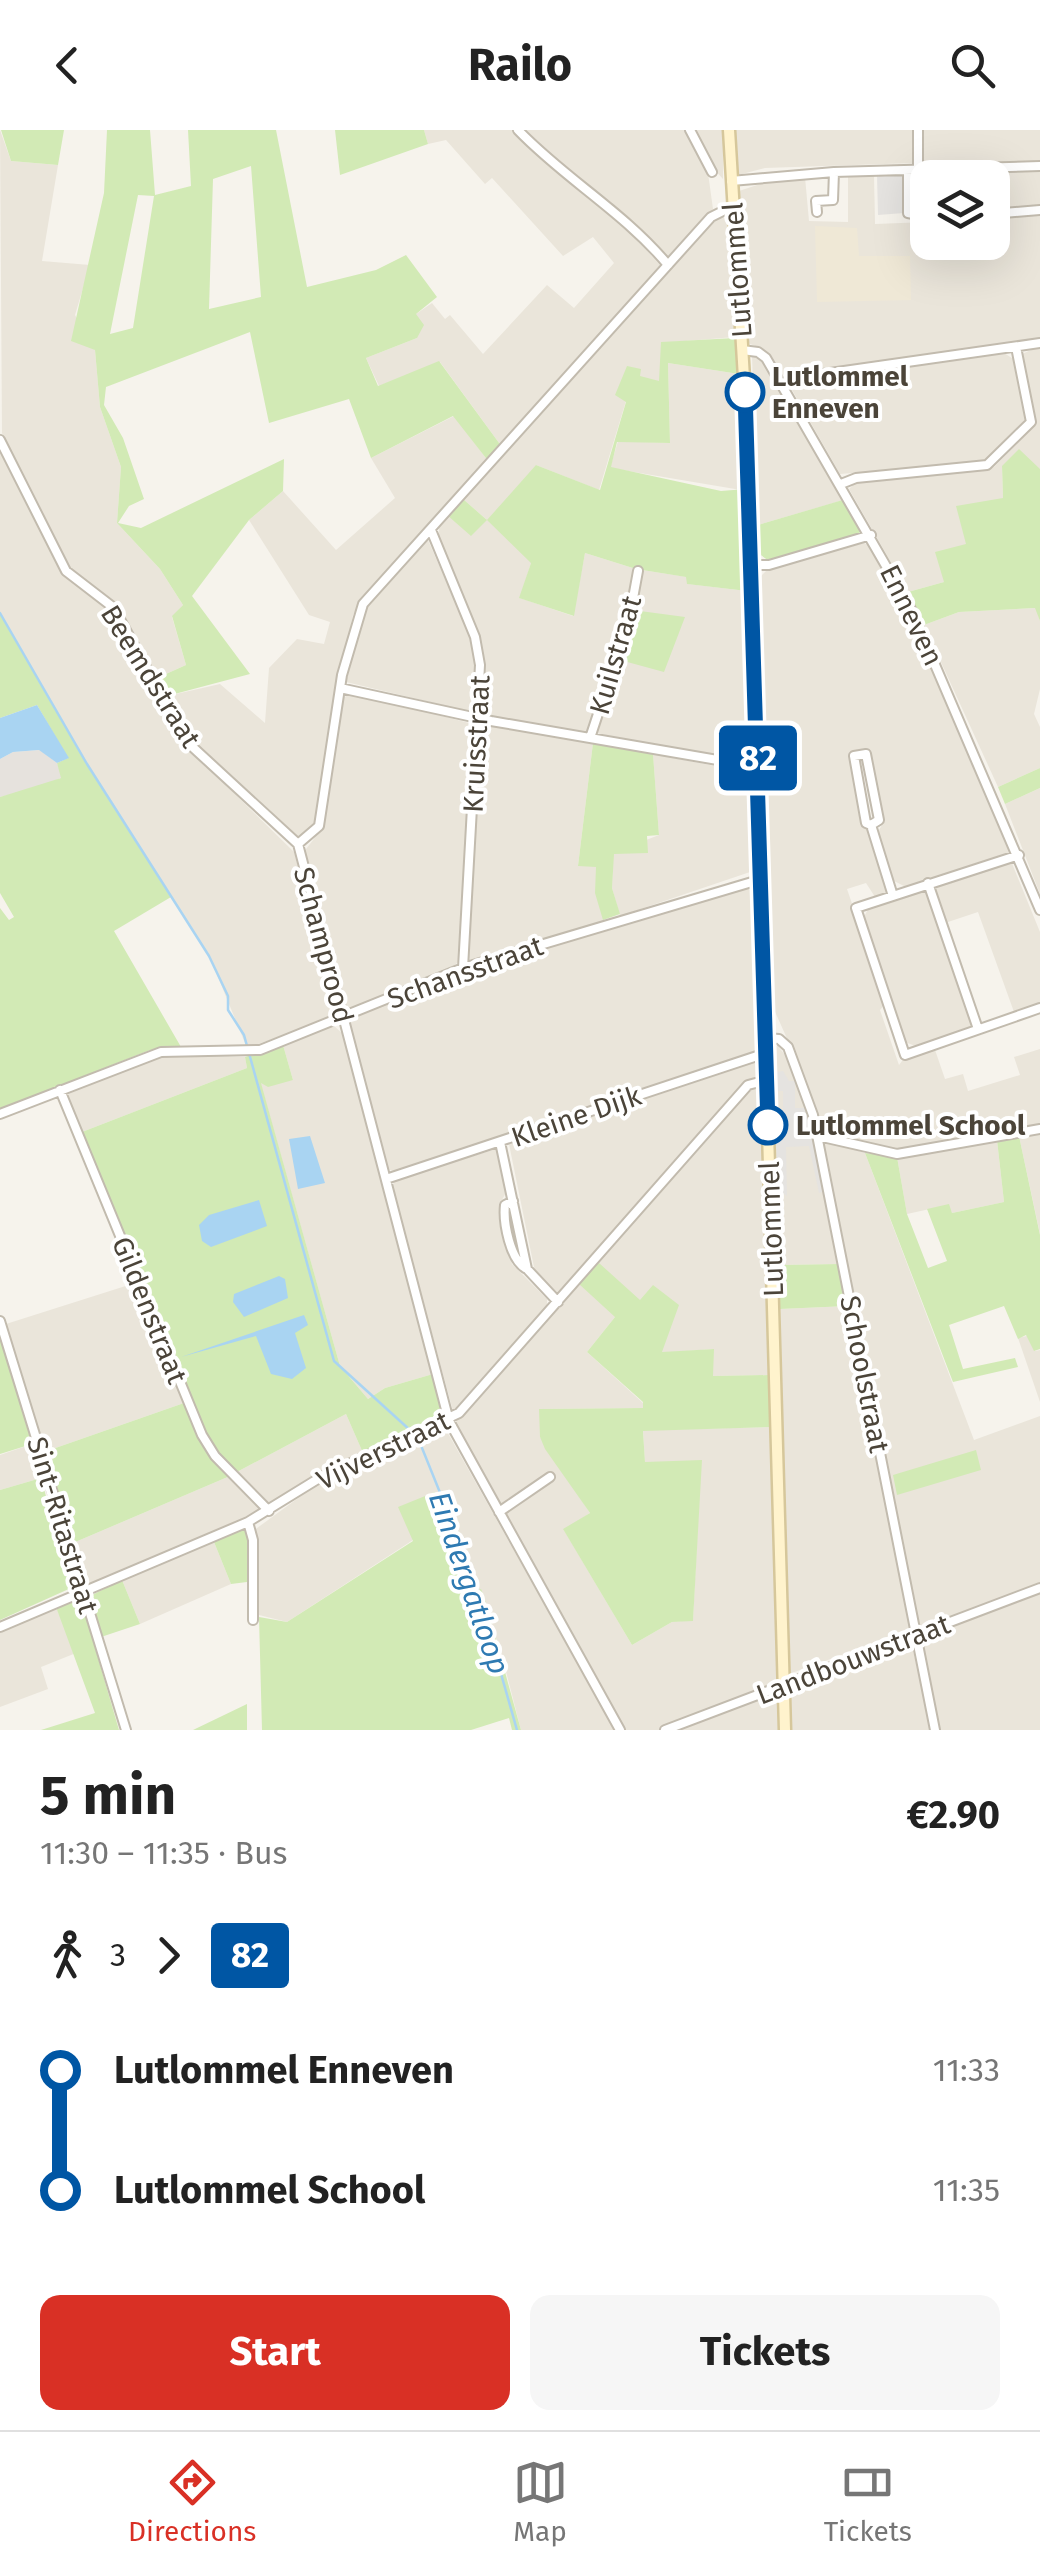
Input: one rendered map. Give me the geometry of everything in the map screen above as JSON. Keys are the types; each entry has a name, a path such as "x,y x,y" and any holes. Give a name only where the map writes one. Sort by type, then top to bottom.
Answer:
{"main road":[{"name":"Lutlommel","path":"729,130 753,565 786,1730"}],"street":[{"path":"518,130 544,157 618,212 668,265"},
{"path":"690,130 712,172"},
{"path":"914,160 918,130"},
{"path":"1010,167 1040,166"},
{"path":"732,181 834,172 910,171"},
{"path":"817,212 816,200 833,200 834,172"},
{"name":"Schamprood","path":"620,1730 449,1420 298,844 319,826 340,688 363,604 716,212 732,207"},
{"path":"1010,212 1040,210"},
{"path":"784,386 816,376 1040,342"},
{"path":"842,484 996,460 1031,422 1016,347"},
{"name":"Enneven","path":"742,350 761,354 784,386 912,610 1040,910"},
{"name":"Beemdstraat","path":"0,440 66,571 114,608 186,741 298,844"},
{"name":"Kruisstraat","path":"431,530 479,650 480,718 463,968"},
{"path":"753,565 769,565 871,535"},
{"name":"Kuilstraat","path":"590,738 624,638 638,572"},
{"path":"340,688 480,718 758,767"},
{"path":"866,754 879,820 871,824 866,824 854,756 866,754"},
{"path":"871,824 892,896"},
{"path":"1019,856 856,908 904,1055 1040,1008"},
{"name":"Schansstraat","path":"0,1114 161,1052 248,1053 463,968 762,879"},
{"path":"928,883 978,1030"},
{"name":"Schoolstraat","path":"766,1038 779,1038 788,1046 818,1136 934,1730"},
{"name":"Kleine Dijk","path":"386,1179 766,1053"},
{"name":"Vijverstraat","path":"0,1627 248,1522 320,1477 449,1420 748,1085 767,1080"},
{"name":"Gildenstraat","path":"60,1090 202,1435 215,1456 269,1511"},
{"path":"818,1136 881,1154 897,1154 1040,1129"},
{"path":"500,1142 527,1268 558,1302"},
{"name":"Sint-Ritastraat","path":"0,1321 126,1730"},
{"path":"499,1512 550,1477"},
{"path":"248,1522 253,1540 253,1620"},
{"name":"Landbouwstraat","path":"665,1730 1040,1588"}],"shaded area":[{"path":"0,130 11,161 58,165 42,261 90,265 75,315 95,350 100,407 121,467 117,523 160,569 183,605 172,617 186,665 157,678 119,607 69,568 2,433"},
{"path":"424,130 513,130 541,159 609,210 660,265 502,447 440,362 379,386 366,358 417,338 416,314 432,303 445,319 450,315 483,354 547,285 574,308 614,263 593,237 563,256 492,178 485,184 446,140 428,144"},
{"path":"524,130 686,130 708,173 713,209 666,258 611,202 547,155"},
{"path":"695,130 723,130 723,179 713,168"},
{"path":"735,130 914,130 914,160 910,163 765,168 738,175"},
{"path":"922,130 1040,130 1040,161 922,160"},
{"path":"1040,170 1040,206 1010,209 1010,171"},
{"path":"905,174 904,213 878,215 877,175"},
{"path":"848,175 874,175 875,224 910,223 910,260 1010,260 1010,216 1040,214 1040,339 781,375 760,348 748,343 739,191 778,178 805,177 809,221 848,222"},
{"path":"716,215 728,219 735,337 661,343 661,383 633,378 599,490 536,465 531,563 520,598 573,616 585,553 636,569 627,617 589,729 584,734 490,717 483,710 479,637 439,543 439,525 447,515 486,519 463,499"},
{"path":"815,226 857,228 859,256 910,256 911,300 817,302"},
{"path":"1040,346 1040,469 1002,466 1003,498 944,582 908,592 849,489 856,482 994,467 1034,426 1022,354"},
{"path":"1004,353 1015,360 1027,421 985,462 840,474 792,390 816,378"},
{"path":"752,356 762,359 847,499 758,525"},
{"path":"668,363 739,374 747,491 610,468 618,441 670,443"},
{"path":"454,416 489,462 364,597 353,615 316,821 312,832 299,837 199,748 167,696 220,684 265,723 269,668 297,639 324,644 330,622 309,615 249,520 283,491 336,550 395,498 371,458"},
{"path":"0,451 63,573 112,611 175,735 294,852 337,1009 334,1017 247,1048 209,955 87,764 0,613"},
{"path":"428,540 473,643 477,666 472,712 346,682 367,603"},
{"path":"864,543 873,547 900,595 1011,853 906,887 890,879 876,835 882,825 867,748 849,752 864,828 870,832 889,892 877,900 866,883 847,889 886,1003 880,1010 899,1065 905,1057 934,1047 945,1079 963,1074 968,1091 1020,1075 1014,1057 1040,1049 1040,1125 897,1150 867,1146 819,1128 807,1083 772,1005 759,578 768,569"},
{"path":"642,570 687,577 688,584 747,591 753,757 749,763 596,733 633,618"},
{"path":"1036,608 1040,621 1040,689 1034,714 1040,727 1040,768 998,787 924,625 959,612"},
{"path":"352,693 473,724 460,960 452,968 349,1009 343,1006 303,853 320,831 341,699"},
{"path":"490,724 593,743 578,866 596,866 596,893 604,921 473,961 467,957 482,731"},
{"path":"40,750 57,763 62,777 44,787 0,797 0,759 13,752"},
{"path":"653,754 751,773 756,870 620,916 612,888 613,853 659,835"},
{"path":"1040,788 1040,894 1005,804"},
{"path":"1011,861 1040,932 1040,1004 1014,1012 978,912 945,923 934,892 935,886"},
{"path":"753,883 760,1046 756,1051 397,1172 387,1169 349,1026 352,1018 453,975"},
{"path":"922,888 929,894 973,1023 966,1030 918,1047 905,1042 863,919 869,907"},
{"path":"333,1025 343,1034 433,1374 385,1388 368,1399 340,1366 260,1081 293,1080 283,1045"},
{"path":"777,1045 790,1061 807,1109 839,1264 779,1265 773,1051"},
{"path":"165,1055 245,1057 247,1068 82,1132 64,1093"},
{"path":"760,1059 758,1075 744,1083 558,1295 535,1272 509,1144"},
{"path":"783,1071 789,1081 795,1081 795,1108 805,1108 825,1191 819,1193 809,1146 786,1147 787,1196 778,1190 776,1132 783,1127 783,1091 777,1091 776,1072"},
{"path":"754,1085 761,1088 769,1375 712,1376 713,1349 662,1353 640,1300 615,1317 587,1352 643,1403 643,1408 540,1409 540,1437 590,1513 564,1530 632,1645 672,1622 693,1620 701,1461 645,1463 643,1430 770,1427 780,1730 624,1730 457,1430 456,1421"},
{"path":"1040,1132 1040,1234 1019,1136"},
{"path":"997,1140 1004,1202 952,1213 948,1205 907,1214 897,1157"},
{"path":"827,1141 865,1153 974,1440 1040,1416 1040,1583 921,1627 823,1146"},
{"path":"496,1149 507,1191 499,1205 512,1264 547,1299 547,1308 453,1411 392,1187 395,1180"},
{"path":"135,1283 184,1403 44,1452 6,1324"},
{"path":"848,1306 911,1630 789,1674 780,1309"},
{"path":"1027,1336 1035,1351 1040,1350 1040,1402 1018,1338"},
{"path":"346,1414 363,1453 268,1505 235,1473"},
{"path":"445,1428 615,1730 521,1730 500,1648 435,1492 413,1540 287,1622 255,1614 253,1531 323,1480"},
{"path":"32,1444 41,1478 0,1490 0,1455"},
{"path":"230,1476 263,1511 88,1586 73,1543"},
{"path":"214,1542 231,1584 140,1624 122,1580"},
{"path":"1040,1591 1040,1730 938,1730 921,1644 924,1635"},
{"path":"56,1607 76,1653 41,1667 48,1689 0,1707 0,1630"},
{"path":"911,1641 931,1730 791,1730 790,1688 798,1682"}],"green space":[{"path":"1,130 64,130 58,165 11,161"},
{"path":"107,130 150,130 155,195 191,186 188,130 276,130 307,287 376,270 406,255 437,297 416,314 424,325 417,338 366,358 378,386 439,361 502,447 489,462 453,416 371,458 349,399 269,423 250,332 106,387 104,405 123,438 144,499 129,506 118,523 141,528 284,459 283,491 249,520 192,596 250,674 167,696 157,678 186,665 172,616 183,605 160,569 117,523 121,467 100,407 95,350 71,341 104,193","holes":["251,166 261,297 209,309 213,179","138,195 154,196 133,328 110,334"]},
{"path":"335,130 424,130 428,144 340,175"},
{"path":"735,338 739,374 668,363 670,443 617,442 611,467 721,491 746,489 747,591 687,584 686,577 636,569 585,553 574,616 519,598 531,563 487,520 536,465 600,490 626,402 615,395 627,366 641,369 640,376 659,381 661,342"},
{"path":"1019,449 1040,469 1040,621 1035,608 959,612 924,625 908,592 944,582 935,552 966,544 956,506 1003,498 1002,466"},
{"path":"463,499 487,520 471,536 447,515"},
{"path":"846,499 863,527 858,535 769,561 758,553 758,525"},
{"path":"640,611 685,617 664,672 620,660 633,619"},
{"path":"0,613 87,764 171,897 114,931 181,1047 150,1050 0,1109 0,908 9,920 14,917 0,893 0,797 61,778 57,763 68,758 37,705 0,718"},
{"path":"593,743 653,754 659,835 647,836 648,853 614,854 612,888 620,914 603,920 595,893 596,867 578,866"},
{"path":"1040,768 1040,788 1005,804 998,787"},
{"path":"283,1045 293,1080 268,1087 261,1083 340,1366 368,1399 385,1388 433,1374 442,1416 363,1453 346,1414 235,1473 211,1446 82,1132 247,1068 245,1057"},
{"path":"1019,1136 1040,1235 1040,1349 1034,1351 1026,1335 1018,1339 1004,1306 949,1325 963,1369 1015,1358 1018,1367 953,1382 865,1153 897,1157 907,1214 928,1268 947,1261 927,1209 949,1204 952,1213 1004,1202 997,1140"},
{"path":"599,1263 640,1300 653,1285 679,1305 662,1352 714,1349 713,1376 769,1375 770,1427 643,1431 645,1462 702,1460 693,1621 672,1622 632,1645 563,1529 590,1513 540,1437 539,1409 643,1408 643,1402 587,1352 615,1317 579,1284"},
{"path":"839,1264 848,1306 780,1309 779,1265"},
{"path":"0,1337 32,1444 0,1454"},
{"path":"184,1403 209,1455 230,1476 73,1543 44,1452"},
{"path":"976,1450 981,1470 897,1495 893,1475"},
{"path":"41,1478 71,1588 0,1620 0,1490"},
{"path":"435,1492 473,1592 481,1589 484,1596 521,1730 512,1730 509,1718 471,1730 262,1730 259,1617 287,1622 413,1541 398,1507"},
{"path":"248,1531 250,1543 249,1576 247,1582 231,1584 214,1542"},
{"path":"122,1580 140,1624 101,1637 92,1595"},
{"path":"72,1600 82,1603 119,1730 41,1730 95,1713 56,1607"},
{"path":"247,1704 247,1730 193,1730"}],"water":[{"path":"37,705 69,758 57,763 39,750 13,752 0,759 0,718"},
{"path":"310,1136 325,1183 298,1189 289,1139"},
{"path":"259,1200 267,1226 211,1247 202,1241 199,1225 209,1215"},
{"path":"279,1276 285,1279 288,1298 244,1317 233,1302 234,1294"},
{"path":"304,1315 308,1325 295,1333 306,1368 292,1379 271,1374 256,1336 181,1357"}],"waterway":[{"path":"0,613 87,764 209,956 228,996 228,1010 244,1035 334,1361 411,1431"},
{"name":"Eindergatloop","path":"418,1438 472,1572 517,1730"}],"bus line":[{"name":"82","path":"745,392 768,1125"}],"place":[{"name":"Lutlommel Enneven","path":"745,392"},
{"name":"Lutlommel School","path":"768,1125"}]}
